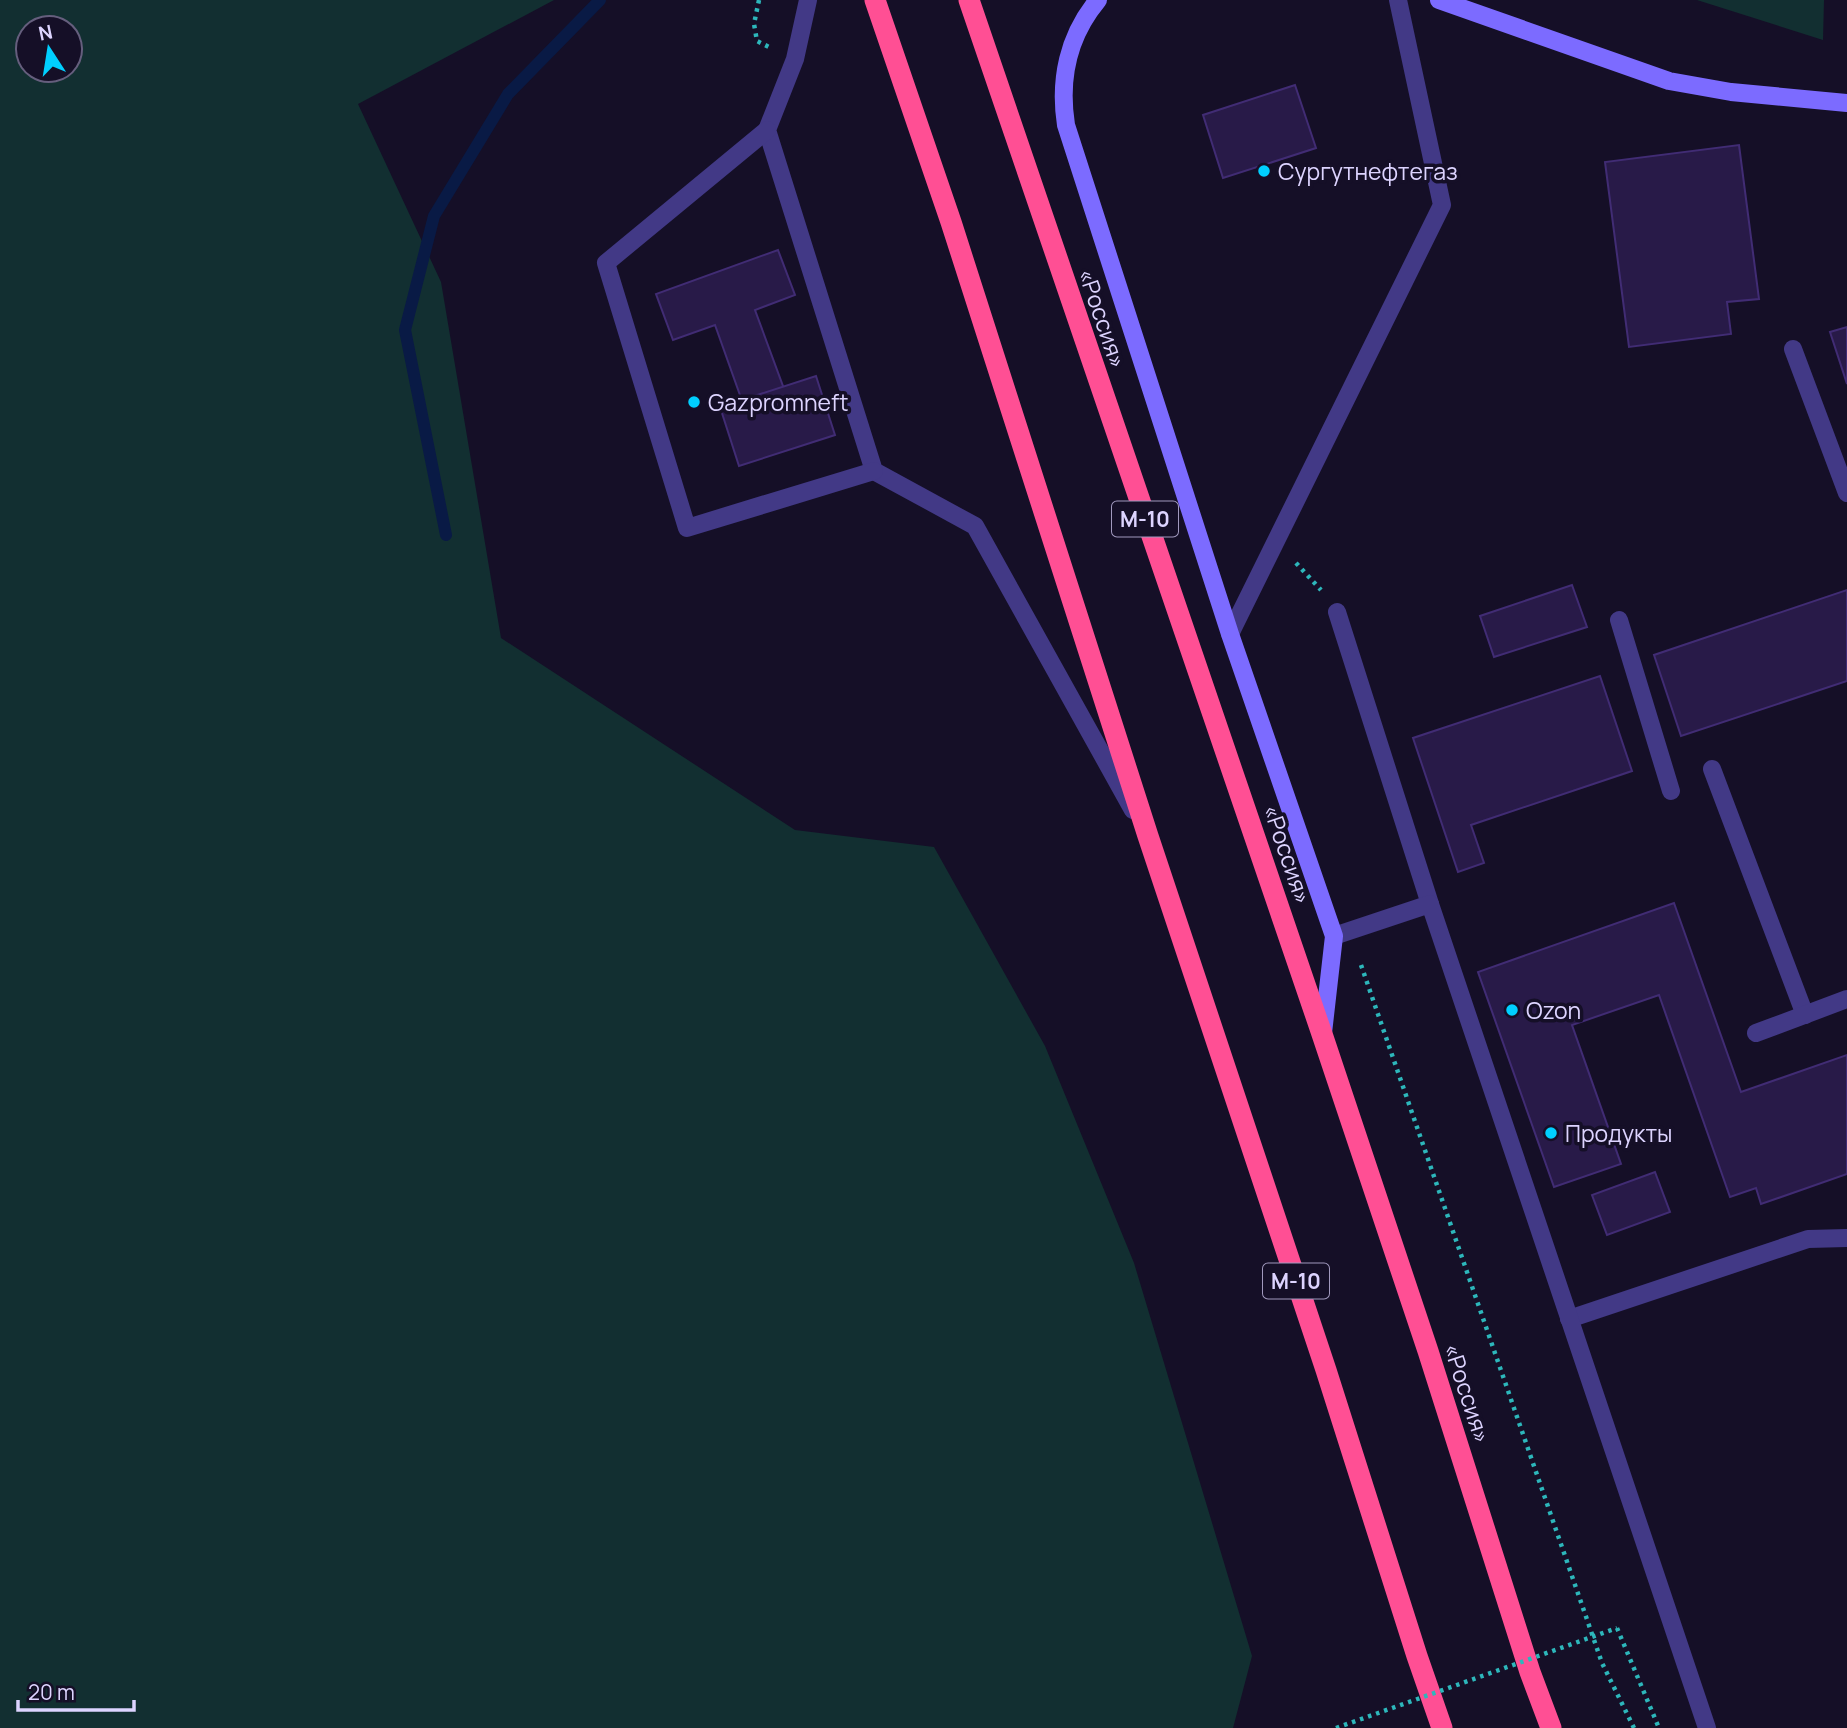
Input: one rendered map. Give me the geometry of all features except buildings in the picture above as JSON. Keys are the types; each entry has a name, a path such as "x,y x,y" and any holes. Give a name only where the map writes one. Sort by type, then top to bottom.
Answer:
{"highway":[{"name":"М-10","path":"875,0 951,222 1148,836 1442,1728"},
{"name":"«Россия»","path":"969,0 1428,1351 1530,1672 1551,1728"}],"street":[{"path":"808,0 795,59 767,130 606,263 687,528 874,471"},
{"path":"1098,0 1080,26 1068,60 1063,96 1066,125 1230,634 1341,934 1322,1037"},
{"path":"1230,634 1442,205 1398,0"},
{"path":"1439,0 1670,81 1762,96 1847,103"},
{"path":"767,130 874,471 975,526 1148,836"},
{"path":"1793,349 1847,493"},
{"path":"1337,612 1430,904 1707,1728"},
{"path":"1619,620 1671,791"},
{"path":"1712,769 1805,1015"},
{"path":"1341,934 1430,904"},
{"path":"1756,1033 1847,999"},
{"path":"1569,1319 1808,1239 1847,1238"}],"path":[{"path":"759,0 754,24 757,41 795,59"},
{"path":"1275,543 1326,595 1337,612"},
{"path":"1341,934 1602,1663 1634,1728"},
{"path":"1336,1728 1617,1628 1659,1728"}],"green space":[{"path":"0,0 554,0 358,104 441,282 501,638 795,830 934,847 1045,1046 1134,1263 1252,1656 1233,1728 0,1728"},
{"path":"1697,0 1824,0 1823,40"}],"waterway":[{"path":"446,535 405,330 434,216 508,94 600,0"}],"place":[{"name":"Сургутнефтегаз","path":"1264,171"},
{"name":"Gazpromneft","path":"694,402"},
{"name":"Ozon","path":"1512,1010"},
{"name":"Продукты","path":"1551,1133"}]}
